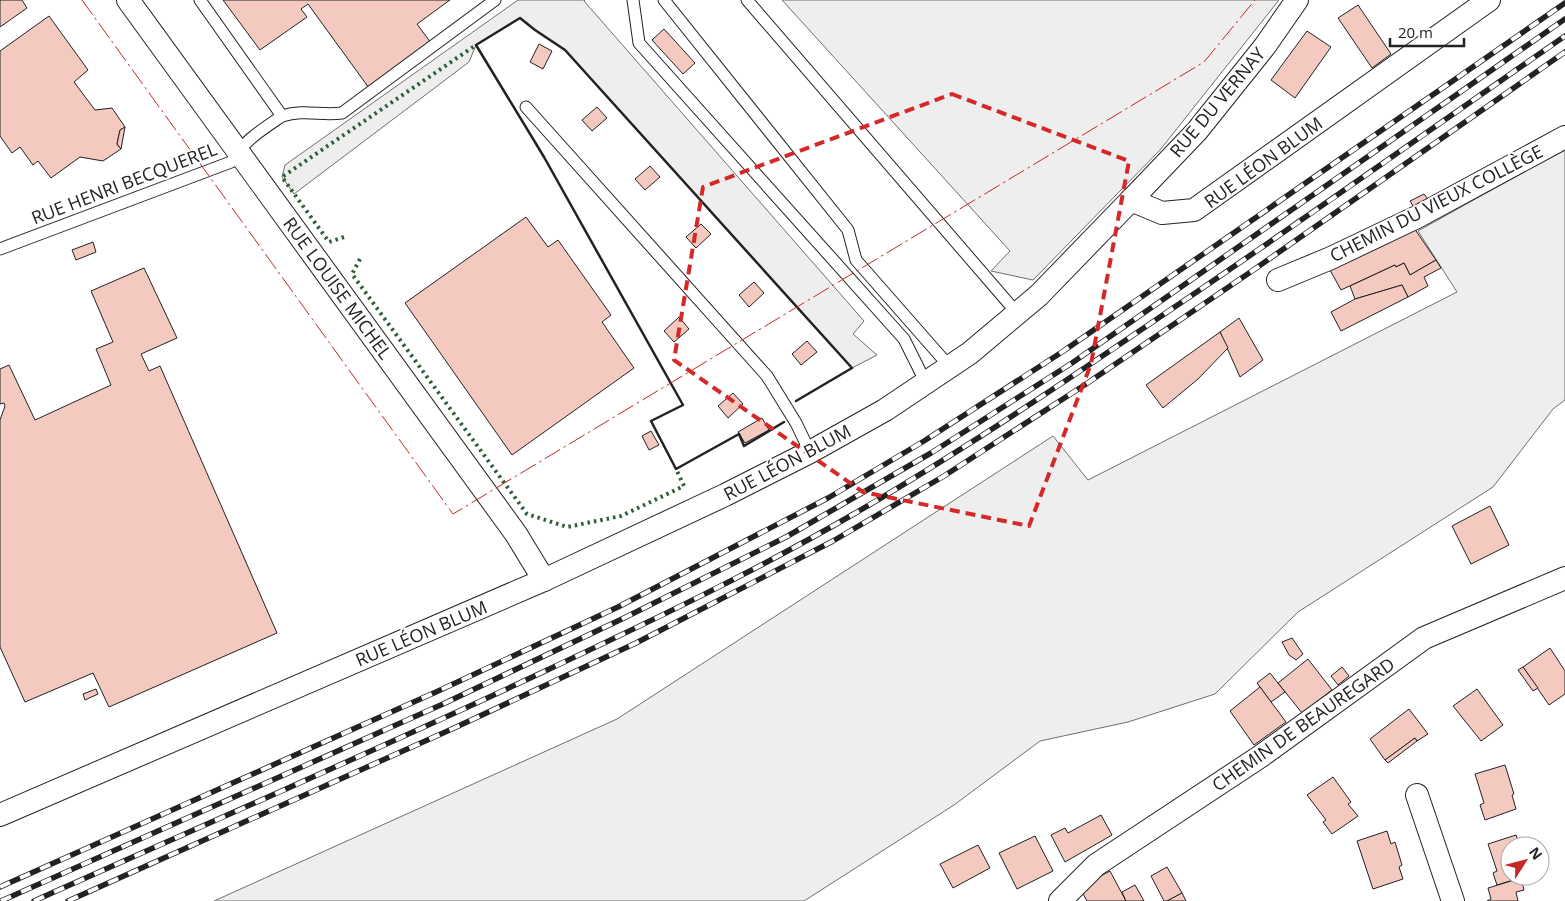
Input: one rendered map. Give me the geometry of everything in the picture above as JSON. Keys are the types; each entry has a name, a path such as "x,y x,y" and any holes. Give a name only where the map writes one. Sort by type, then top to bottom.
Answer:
{"street":[{"name":"RUE LOUISE MICHEL","path":"128,0 516,534 544,580"},
{"name":"RUE DU VERNAY","path":"1131,200 1197,131 1265,46 1297,0"},
{"name":"RUE LÉON BLUM","path":"0,815 544,580 725,495 810,452 885,410 970,353 1039,295 1131,200 1162,213 1194,210 1489,0"},
{"name":"CHEMIN DU VIEUX COLLÈGE","path":"1278,280 1331,258 1417,217 1565,137"},
{"name":"CHEMIN DE BEAUREGARD","path":"1060,901 1096,866 1261,756 1424,638 1562,584"},
{"path":"1416,795 1453,901"}],"lane":[{"path":"200,0 282,116 296,112 342,113 495,0"},
{"path":"633,0 639,42 904,339 926,383"},
{"path":"664,0 848,230 856,260 949,366"},
{"path":"747,0 1017,313"},
{"path":"526,108 767,376 796,423 810,452"},
{"name":"RUE HENRI BECQUEREL","path":"0,249 231,162 238,150 252,136 282,116"}],"highlighted area":[{"path":"952,94 1129,161 1091,364 1029,526 863,492 674,360 703,187"}],"shaded area":[{"path":"518,0 585,0 864,321 853,334 877,355 852,368 565,50 520,18 476,45 469,62 294,194 282,177 285,165"},
{"path":"782,0 1279,0 1160,150 1033,280 991,271 1010,251"},
{"path":"1565,149 1565,400 1553,409 1493,487 1298,612 1215,694 1128,722 1040,741 954,805 804,901 214,901 617,719 1053,436 1088,480 1457,292 1418,231"}],"building":[{"path":"0,0 22,0 27,8 0,27"},
{"path":"223,0 450,0 417,24 431,43 369,88 308,4 301,9 307,17 260,50"},
{"path":"1358,5 1391,54 1372,68 1338,18"},
{"path":"49,16 88,70 74,82 95,110 112,108 125,127 120,130 117,144 121,149 103,161 80,157 51,178 38,161 33,165 20,147 12,153 0,136 0,51"},
{"path":"664,29 695,63 683,74 652,40"},
{"path":"1307,31 1331,47 1295,98 1271,80"},
{"path":"539,44 552,51 543,69 530,62"},
{"path":"597,107 607,118 592,131 582,120"},
{"path":"125,127 121,149 117,144 120,130"},
{"path":"650,166 660,177 645,190 635,179"},
{"path":"1424,194 1428,199 1413,206 1410,201"},
{"path":"526,217 548,247 558,240 611,315 602,322 634,368 512,455 405,303"},
{"path":"701,224 711,234 696,248 686,237"},
{"path":"1414,228 1436,260 1410,275 1404,263 1396,267 1395,265 1341,290 1330,270"},
{"path":"93,242 96,252 76,260 72,250"},
{"path":"1436,260 1441,268 1424,277 1428,286 1408,297 1402,285 1355,299 1350,286 1395,265 1396,267 1404,263 1410,275"},
{"path":"144,268 177,338 141,354 149,371 160,366 277,633 109,707 93,673 25,702 0,647 0,420 5,406 4,403 0,404 0,369 9,365 35,420 111,385 96,349 113,342 91,291"},
{"path":"754,282 764,293 749,307 739,295"},
{"path":"1402,285 1408,297 1341,331 1331,312 1355,299"},
{"path":"679,317 689,329 674,342 664,331"},
{"path":"1239,318 1263,360 1240,377 1220,332"},
{"path":"1220,332 1228,348 1198,379 1163,408 1146,385"},
{"path":"807,341 817,352 801,365 792,354"},
{"path":"733,393 743,404 728,418 718,406"},
{"path":"762,418 769,430 745,443 738,432"},
{"path":"651,431 659,445 649,450 642,436"},
{"path":"1490,506 1509,545 1471,564 1452,526"},
{"path":"1292,638 1303,654 1296,660 1289,655 1282,642"},
{"path":"1550,648 1565,671 1565,694 1549,705 1523,667"},
{"path":"1308,659 1332,690 1302,713 1278,683"},
{"path":"1342,667 1349,676 1338,685 1331,676"},
{"path":"1523,667 1538,688 1533,691 1518,670"},
{"path":"1270,673 1285,692 1271,702 1257,683"},
{"path":"1260,687 1286,722 1254,745 1230,711"},
{"path":"96,689 98,694 85,700 83,694"},
{"path":"1477,689 1503,725 1481,741 1453,706"},
{"path":"1409,709 1428,734 1417,741 1415,738 1385,760 1370,739"},
{"path":"1415,738 1417,741 1388,763 1385,760"},
{"path":"1505,765 1514,794 1512,795 1516,809 1485,820 1480,805 1484,803 1475,774"},
{"path":"1333,777 1351,802 1348,804 1358,816 1332,834 1323,822 1326,820 1307,795"},
{"path":"1101,815 1112,835 1065,862 1051,835 1065,828 1068,833"},
{"path":"1387,831 1391,844 1395,842 1402,865 1399,867 1403,879 1373,889 1357,841"},
{"path":"1035,836 1053,871 1017,889 999,853"},
{"path":"1500,840 1500,884 1497,885 1493,873 1497,871 1488,844"},
{"path":"978,845 990,868 953,888 940,864"},
{"path":"1167,867 1182,893 1164,901 1151,876"},
{"path":"1110,871 1126,901 1087,901 1082,892 1095,879"},
{"path":"1500,884 1500,886 1523,886 1524,890 1516,892 1518,901 1487,901 1491,899 1488,888"},
{"path":"1135,885 1144,901 1126,901 1122,892"},
{"path":"1182,893 1186,901 1167,901"}],"railway":[{"path":"0,887 436,692 618,607 828,498 924,441 1062,352 1565,3"},
{"path":"1,901 443,704 624,618 786,537 931,453 1072,363 1565,19"},
{"path":"34,901 543,672 699,597 852,515 935,465 1058,386 1276,238 1565,36"},
{"path":"68,901 452,729 636,643 833,541 944,476 1086,384 1252,271 1565,52"}],"hedge":[{"path":"344,237 329,242 282,177 476,45"},
{"path":"360,259 352,274 527,514 567,527 621,516 684,486 676,469"}],"wall":[{"path":"784,422 744,446 739,434 676,469 651,421 683,405 544,157 476,45 520,18 565,50 852,368 796,401"}],"power":[{"path":"82,0 453,514 1204,62 1255,0"}]}
